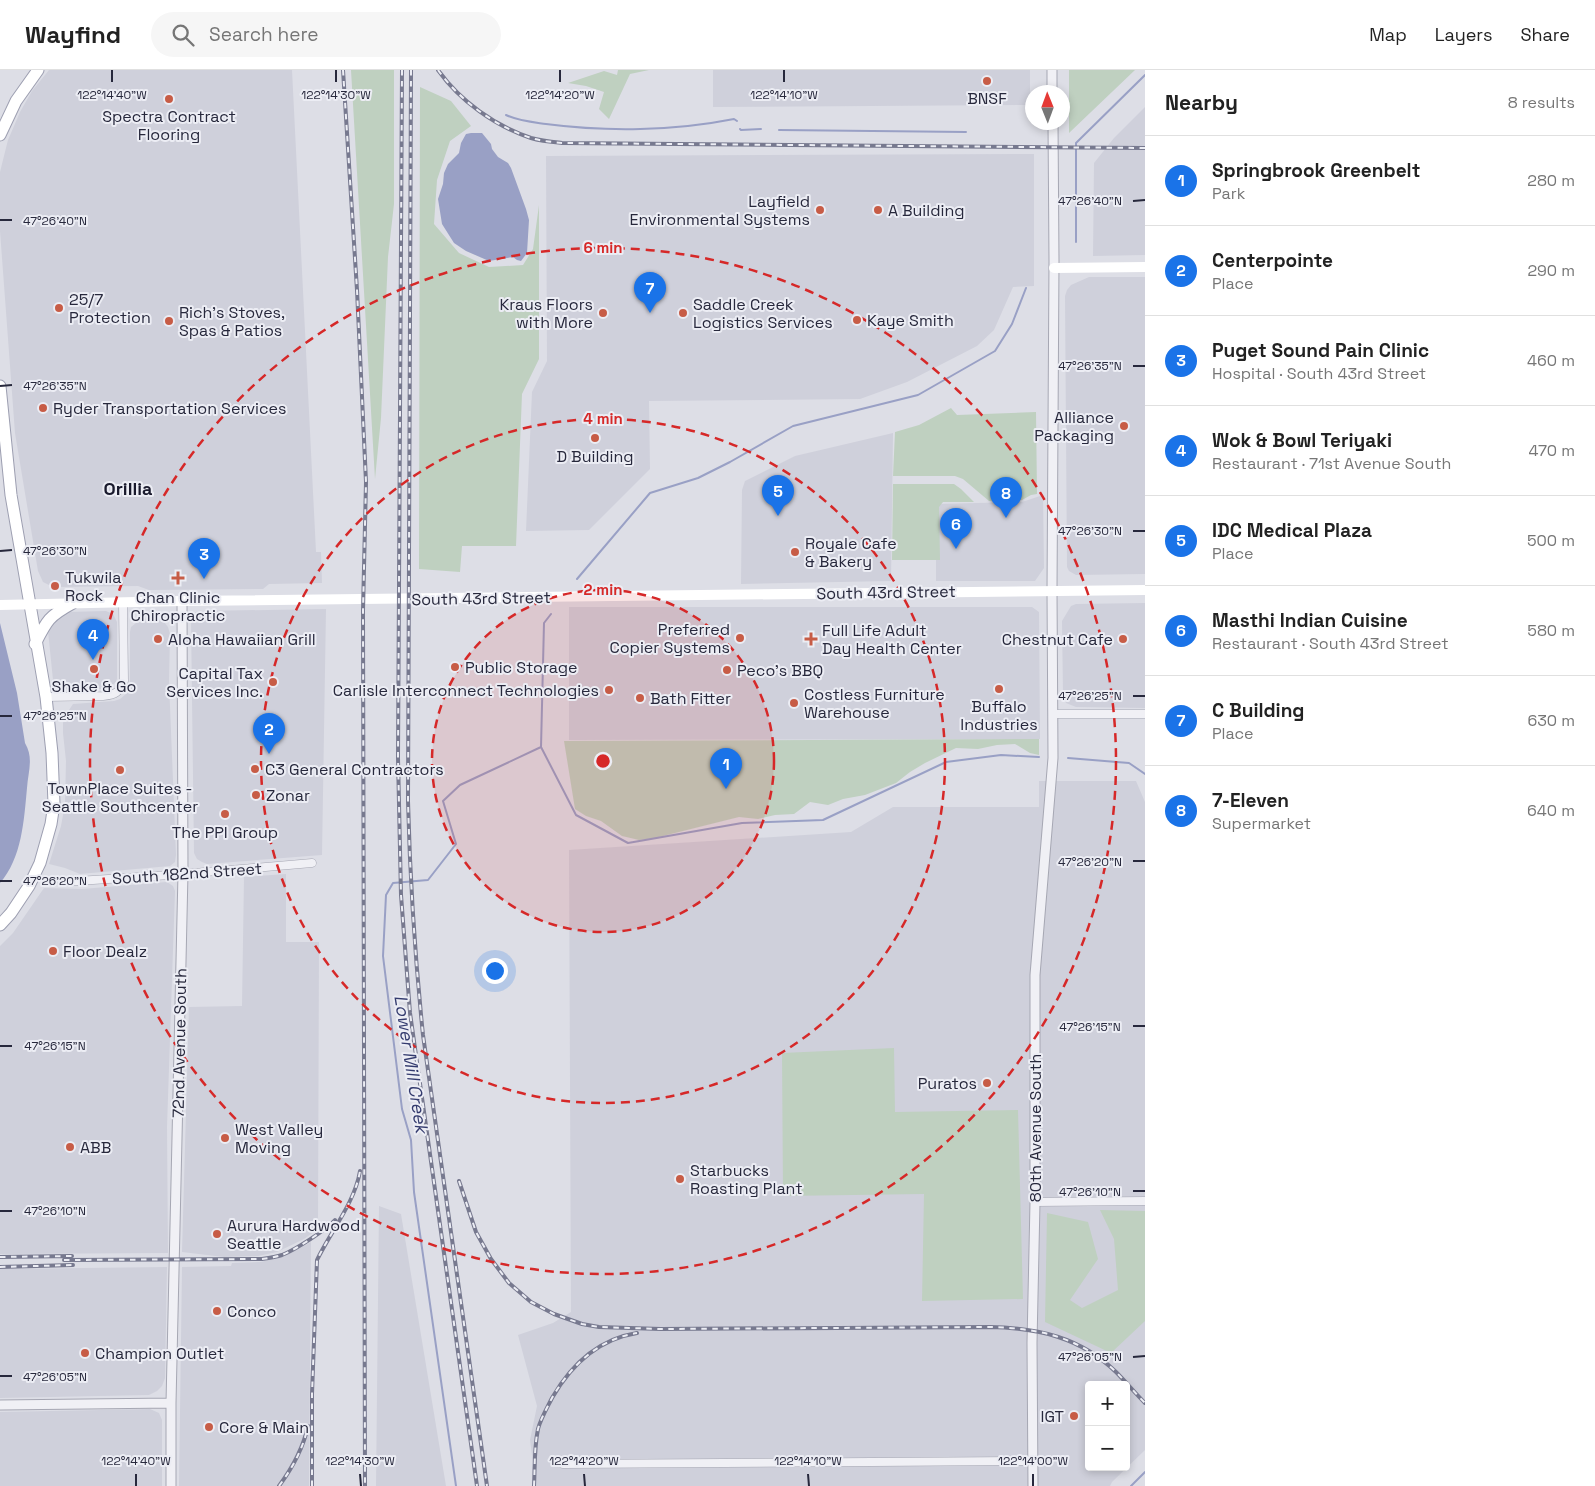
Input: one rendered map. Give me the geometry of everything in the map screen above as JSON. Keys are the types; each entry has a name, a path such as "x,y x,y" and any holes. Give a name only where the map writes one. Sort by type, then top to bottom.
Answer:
{"main road":[{"path":"0,135 16,101 38,70"},
{"path":"1054,268 1145,267"},
{"path":"0,386 11,494 35,644 46,697 54,781 54,804 51,824 40,863 29,886 12,913 0,925"},
{"name":"South 43rd Street","path":"4,605 182,601 1145,590"},
{"path":"35,644 51,616 72,603"}],"street":[{"path":"1052,70 1052,85"},
{"name":"80th Avenue South","path":"1033,1486 1032,1343 1035,975 1054,758 1052,130"},
{"name":"72nd Avenue South","path":"171,1486 171,1403 183,873 182,601"},
{"path":"46,697 104,696 113,695 120,691 124,681 123,603"},
{"path":"1053,714 1145,714"},
{"name":"South 182nd Street","path":"62,882 312,863"},
{"path":"1034,1202 1145,1202"},
{"path":"0,1405 171,1403"},
{"path":"564,1464 1032,1461"}],"shaded area":[{"path":"49,70 292,70 316,552 321,552 322,583 269,584 263,589 149,590 138,586 53,587 43,582 38,571 15,433 0,231 0,172 8,140 20,112 32,91"},
{"path":"713,70 1030,70 1030,85 1025,85 1025,105 713,107"},
{"path":"1145,107 1145,255 1093,256 1094,163 1114,138"},
{"path":"1034,154 1034,286 1013,287 994,330 977,346 907,382 860,399 649,401 650,469 589,530 526,531 532,392 547,361 546,156"},
{"path":"1089,277 1145,277 1145,574 1076,575 1069,571 1067,567 1065,296 1071,285"},
{"path":"893,433 891,581 741,584 742,490 745,481 795,456"},
{"path":"1043,495 1044,568 1035,581 936,581 936,504 1022,502"},
{"path":"1145,603 1145,708 1076,707 1066,703 1063,694 1062,621 1071,606 1076,604"},
{"path":"569,607 1032,607 1039,612 1040,739 569,740"},
{"path":"326,609 322,855 207,864 202,862 197,859 194,853 191,620 194,613 199,611"},
{"path":"106,611 113,614 117,622 117,679 115,683 106,689 62,688 53,680 48,631 50,625 67,612"},
{"name":"TownPlace Suites - Seattle Southcenter","path":"153,618 164,622 170,634 169,682 175,862 170,866 80,874 49,864 61,826 65,804 66,761 63,723 65,716 73,704 114,701 126,694 130,682 131,627 141,619"},
{"path":"1039,781 1136,781 1145,802 1145,1450 1130,1465 1130,1381 1085,1381 1085,1471 1123,1471 1110,1486 536,1486 530,1440 537,1406 518,1335 553,1323 571,1312 569,850 851,832 893,807 1039,807"},
{"path":"286,874 286,942 319,942 318,1229 304,1239 277,1252 258,1256 224,1257 182,1252 189,1007 242,1006 244,877"},
{"path":"167,882 173,886 175,891 167,1127 168,1253 0,1254 0,946 13,933 44,888 82,889"},
{"path":"379,1206 401,1214 446,1486 376,1486"},
{"path":"311,1242 309,1486 179,1486 182,1267 231,1266 232,1263 261,1262 289,1254"},
{"path":"167,1267 165,1378 162,1386 157,1391 149,1395 0,1398 0,1269"},
{"path":"150,1409 159,1413 162,1420 162,1486 0,1486 0,1412"}],"green space":[{"path":"351,70 394,70 394,204 388,257 381,418 375,479"},
{"path":"618,70 649,70 630,74 609,119 599,109 604,92 568,83 604,71 617,75"},
{"path":"1069,70 1135,70 1069,133"},
{"path":"420,87 451,101 471,126 450,141 437,180 434,224 459,253 489,267 523,265 533,249 539,205 539,359 522,394 516,546 462,546 460,572 419,569"},
{"path":"951,408 957,415 1036,412 1037,494 1022,500 989,501 963,479 955,476 893,476 895,432 919,425"},
{"path":"893,484 954,484 974,502 943,502 939,507 940,560 892,560"},
{"path":"1039,739 1039,755 1030,753 1015,744 978,749 956,748 925,763 896,783 865,795 843,799 828,805 810,802 794,814 775,815 758,819 739,817 655,838 639,840 622,836 601,821 586,816 575,809 564,741"},
{"path":"894,1048 895,1112 1018,1110 1023,1299 922,1301 924,1194 783,1196 782,1053"},
{"path":"1100,1210 1145,1211 1145,1321 1111,1353 1045,1322 1047,1213 1088,1222 1098,1259 1070,1300 1082,1308 1118,1290 1114,1239"}],"water":[{"path":"482,133 498,157 508,163 511,168 529,220 527,253 521,261 513,257 489,261 466,251 454,243 442,224 438,199 444,173 448,164 459,153 461,143 466,134"},
{"path":"0,623 17,693 30,765 21,838 13,862 0,883"}],"waterway":[{"path":"1076,242 1076,143 1145,75"},
{"path":"506,115 521,120 569,127 616,129 688,126 734,119 737,121"},
{"path":"740,129 761,129"},
{"path":"779,130 966,132"},
{"path":"577,579 650,493 698,478 793,426 918,395 995,351 1012,324 1026,288"},
{"path":"551,614 544,623 541,747 576,815 628,843 742,823 823,820 946,762 1001,755 1039,757"},
{"name":"Lower Mill Creek","path":"456,1486 414,1192 411,1140 402,1109 383,956 386,895 393,883 428,880 456,844 443,801 460,785 541,747"},
{"path":"1068,758 1129,763 1145,774"},
{"path":"1131,1486 1145,1472"}],"railway":[{"path":"343,70 357,290 366,482 363,611 365,1486"},
{"path":"402,70 398,758 401,895 410,1013 477,1486"},
{"path":"411,70 408,801 415,948 423,1035 487,1486"},
{"path":"438,70 457,92 479,111 504,127 543,141 562,143 1145,148"},
{"path":"312,1486 312,1394 317,1260 348,1205 360,1171"},
{"path":"459,1181 476,1232 491,1259 509,1283 531,1302 554,1314 582,1324 599,1327 661,1329 990,1327 1041,1332 1088,1350 1116,1372 1145,1403"},
{"path":"64,1260 265,1259 282,1255 294,1249 318,1234 335,1220"},
{"path":"0,1257 72,1256"},
{"path":"0,1267 73,1265"},
{"path":"534,1486 535,1450 538,1429 546,1409 560,1386 587,1355 610,1341 637,1333"},
{"path":"279,1486 297,1458 308,1426"}],"place":[{"name":"BNSF","path":"987,81"},
{"name":"Spectra Contract Flooring","path":"169,99"},
{"name":"Layfield Environmental Systems","path":"820,210"},
{"name":"A Building","path":"878,210"},
{"name":"25/7 Protection","path":"59,308"},
{"name":"Kraus Floors with More","path":"603,313"},
{"name":"C Building","path":"650,313"},
{"name":"Saddle Creek Logistics Services","path":"683,313"},
{"name":"Kaye Smith","path":"857,320"},
{"name":"Rich's Stoves, Spas & Patios","path":"169,321"},
{"name":"Ryder Transportation Services","path":"43,408"},
{"name":"Alliance Packaging","path":"1124,426"},
{"name":"D Building","path":"595,438"},
{"name":"IDC Medical Plaza","path":"778,516"},
{"name":"7-Eleven","path":"1006,518"},
{"name":"Masthi Indian Cuisine","path":"956,549"},
{"name":"Royale Cafe & Bakery","path":"795,552"},
{"name":"Chan Clinic Chiropractic","path":"178,578"},
{"name":"Puget Sound Pain Clinic","path":"204,579"},
{"name":"Tukwila Rock","path":"55,586"},
{"name":"Preferred Copier Systems","path":"740,638"},
{"name":"Aloha Hawaiian Grill","path":"158,639"},
{"name":"Full Life Adult Day Health Center","path":"811,639"},
{"name":"Chestnut Cafe","path":"1123,639"},
{"name":"Wok & Bowl Teriyaki","path":"93,660"},
{"name":"Public Storage","path":"455,667"},
{"name":"Shake & Go","path":"94,669"},
{"name":"Peco's BBQ","path":"727,670"},
{"name":"Capital Tax Services Inc.","path":"273,682"},
{"name":"Buffalo Industries","path":"999,689"},
{"name":"Carlisle Interconnect Technologies","path":"609,690"},
{"name":"Bath Fitter","path":"640,698"},
{"name":"Costless Furniture Warehouse","path":"794,703"},
{"name":"Centerpointe","path":"269,754"},
{"name":"C3 General Contractors","path":"255,769"},
{"name":"TownPlace Suites - Seattle Southcenter","path":"120,770"},
{"name":"Springbrook Greenbelt","path":"726,789"},
{"name":"Zonar","path":"256,795"},
{"name":"The PPI Group","path":"225,814"},
{"name":"Floor Dealz","path":"53,951"},
{"name":"Puratos","path":"987,1083"},
{"name":"West Valley Moving","path":"225,1138"},
{"name":"ABB","path":"70,1147"},
{"name":"Starbucks Roasting Plant","path":"680,1179"},
{"name":"Aurura Hardwood Seattle","path":"217,1234"},
{"name":"Conco","path":"217,1311"},
{"name":"Champion Outlet","path":"85,1353"},
{"name":"IGT","path":"1074,1416"},
{"name":"Core & Main","path":"209,1427"}],"district":[{"name":"Orillia","path":"128,489"}]}
